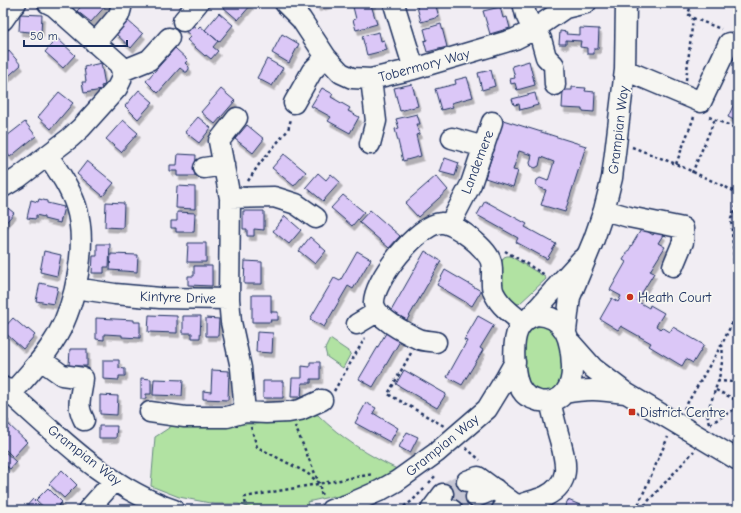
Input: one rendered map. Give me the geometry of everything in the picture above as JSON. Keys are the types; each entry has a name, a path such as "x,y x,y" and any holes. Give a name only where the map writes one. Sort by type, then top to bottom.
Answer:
{"street":[{"path":"3,20 16,3"},
{"path":"48,3 54,6 119,64 131,68"},
{"path":"183,21 198,3"},
{"name":"Tobermory Way","path":"285,3 301,19 326,57 341,73 352,78 371,79 414,69 515,39 534,29 565,8 586,3"},
{"path":"523,3 526,15 541,39 546,57 554,65 555,85"},
{"name":"Grampian Way","path":"567,336 570,297 594,239 604,210 612,178 625,70 626,3"},
{"path":"394,4 414,69"},
{"path":"95,43 119,15 121,8"},
{"path":"625,70 695,105 727,37"},
{"path":"3,187 48,156 81,128 117,88 121,80 131,68 149,60 169,38"},
{"path":"294,103 312,71 326,57"},
{"path":"370,144 376,121 371,79"},
{"name":"Kintyre Drive","path":"75,288 115,294 160,298 229,299 234,197 224,165 219,140 237,118"},
{"name":"Landemere","path":"450,224 471,184 492,122"},
{"path":"452,138 484,147"},
{"path":"7,390 41,360 64,324 75,288 81,231 79,220 76,206 68,188 48,156"},
{"path":"204,168 224,165"},
{"path":"234,197 274,197 296,204 316,218"},
{"path":"604,210 629,217 683,228 682,242 674,266"},
{"path":"436,342 420,339 388,322 369,317 374,305 375,295 385,276 404,248 429,226 441,222 450,224 460,230 484,250 491,261 494,294 501,304 527,320"},
{"name":"Grampian Way","path":"527,320 587,254"},
{"path":"229,299 230,322 241,368 245,412"},
{"path":"567,336 572,357 572,377 570,385 549,398 522,392 518,384 515,362 518,331 527,320 544,316 554,319 560,323 567,336 593,368 626,393 738,460"},
{"path":"41,360 62,375 83,378 82,389 79,396 79,410 84,420"},
{"name":"Grampian Way","path":"326,504 347,505 379,491 397,481 436,454 487,409 515,362"},
{"name":"Grampian Way","path":"487,409 516,400 549,398 584,389 626,393"},
{"name":"Grampian Way","path":"7,390 88,461 114,480 138,494 174,510"},
{"path":"479,488 515,507 546,496 556,489 564,480 566,468 565,458 549,398"},
{"path":"150,412 185,417 227,417 245,412 289,412 300,410 322,400"},
{"path":"88,510 114,480"}],"path":[{"path":"692,3 688,14 727,37"},
{"path":"676,164 695,105 693,18"},
{"path":"234,197 288,130 294,103"},
{"path":"695,105 715,120 738,129"},
{"path":"692,173 715,120"},
{"path":"617,144 630,146 676,164 692,173 736,192 738,185"},
{"path":"684,409 722,344 738,311 731,219 738,202"},
{"path":"484,250 503,250 559,284"},
{"path":"322,400 333,393 371,328 369,317"},
{"path":"717,381 736,382 738,388"},
{"path":"716,390 738,401"},
{"path":"709,425 738,407"},
{"path":"245,412 251,422 257,447 307,473 319,483"},
{"path":"289,412 319,483 326,504"},
{"path":"442,432 447,427"},
{"path":"636,510 669,436"},
{"path":"399,510 412,501 426,487 445,463 436,454"},
{"path":"246,510 245,497 374,474"}],"green space":[{"path":"510,256 546,279 519,304 511,302 502,293 501,263 504,257"},
{"path":"541,326 548,327 559,338 563,381 551,394 533,391 526,380 523,342 528,331 532,328"},
{"path":"330,339 351,353 343,368 327,357 325,349"},
{"path":"312,414 318,415 356,446 399,470 335,501 334,496 307,502 309,508 304,510 252,508 238,504 215,504 179,497 151,486 155,437 175,424 256,424 294,419"}],"building":[{"path":"84,3 108,3 91,22 77,11"},
{"path":"226,3 249,3 251,5 238,20 223,7"},
{"path":"316,3 331,3 317,7"},
{"path":"352,3 374,3 371,5 377,24 356,30 353,20 356,19"},
{"path":"416,3 435,3 439,17 421,22"},
{"path":"500,7 503,18 507,17 510,28 490,34 483,11"},
{"path":"219,13 233,25 219,42 205,30"},
{"path":"20,14 42,15 41,33 19,31"},
{"path":"127,20 143,34 131,48 115,33"},
{"path":"189,22 197,29 200,26 218,41 213,47 218,51 211,59 206,55 205,56 187,40 191,36 183,29"},
{"path":"441,24 447,47 427,52 424,41 427,40 424,29"},
{"path":"580,28 599,29 598,49 594,49 594,54 587,54 587,48 580,47 581,41 566,40 566,44 559,44 560,31 567,32 566,34 580,35"},
{"path":"379,32 381,41 384,40 387,50 367,55 362,36"},
{"path":"282,34 299,44 289,63 272,53"},
{"path":"57,38 75,55 63,68 45,52"},
{"path":"175,48 188,60 185,63 189,69 185,72 180,68 158,93 146,81"},
{"path":"9,51 21,65 3,81 3,57"},
{"path":"267,59 283,68 272,86 257,78"},
{"path":"529,61 535,85 517,90 515,83 511,84 510,79 515,78 512,66"},
{"path":"101,63 105,85 101,86 102,90 84,93 82,82 86,82 84,67"},
{"path":"491,70 495,86 482,90 478,73"},
{"path":"467,77 473,97 451,103 453,107 441,110 435,89 456,84 455,80"},
{"path":"412,84 418,106 400,111 394,88"},
{"path":"572,87 586,88 585,91 595,92 594,112 582,111 582,109 562,108 563,90 572,90"},
{"path":"322,88 333,94 331,97 350,108 348,111 359,117 350,133 328,121 331,117 311,106"},
{"path":"221,89 235,101 215,124 201,112"},
{"path":"139,90 153,102 138,119 125,106"},
{"path":"59,92 73,103 51,129 38,117"},
{"path":"535,93 538,105 520,110 519,104 514,105 512,99"},
{"path":"738,95 738,122 728,117"},
{"path":"417,114 420,124 416,124 419,134 416,135 421,156 403,161 395,129 399,128 396,119"},
{"path":"198,117 211,128 199,143 185,132"},
{"path":"123,120 138,133 121,152 106,139"},
{"path":"503,120 586,146 565,212 541,205 546,190 538,187 536,184 537,180 540,178 548,181 554,162 541,157 539,166 535,168 531,166 530,163 532,155 519,151 513,170 518,171 513,187 485,178"},
{"path":"25,122 36,136 10,157 3,148 3,139"},
{"path":"247,125 264,139 253,153 235,139"},
{"path":"178,154 196,155 195,176 177,176 177,171 170,171 170,165 177,165"},
{"path":"284,154 306,172 294,186 272,168"},
{"path":"445,158 459,163 455,176 440,172"},
{"path":"87,161 114,183 103,196 77,174"},
{"path":"318,173 326,180 331,174 340,182 323,201 306,187"},
{"path":"436,176 448,190 418,217 405,203"},
{"path":"177,186 195,187 195,209 176,208"},
{"path":"343,195 364,212 352,226 331,208"},
{"path":"39,199 47,201 47,203 64,207 60,223 44,219 44,217 36,215 36,219 27,218 31,200 38,202"},
{"path":"485,201 527,224 525,227 556,244 547,259 516,242 518,238 477,215"},
{"path":"106,202 124,203 123,228 105,227"},
{"path":"3,204 14,213 3,226"},
{"path":"370,210 400,236 389,248 359,222"},
{"path":"243,211 264,211 264,230 254,229 254,236 247,236 247,229 243,229"},
{"path":"177,212 195,213 194,232 176,232 176,228 171,228 171,221 177,221"},
{"path":"285,216 301,230 289,244 273,231"},
{"name":"Heath Court","path":"642,228 653,235 656,231 663,235 658,243 665,247 650,271 654,273 637,301 649,308 650,305 664,313 656,326 660,329 662,327 670,332 673,327 704,345 693,363 686,359 682,366 649,346 651,343 621,326 618,330 600,319 612,298 618,302 621,296 610,290 626,262 623,260"},
{"path":"310,237 326,251 315,264 299,251"},
{"path":"188,243 206,243 206,262 187,262"},
{"path":"97,244 110,244 109,267 104,267 104,273 92,273 93,256 97,256"},
{"path":"44,251 61,255 57,276 40,272"},
{"path":"357,251 371,259 353,289 348,286 324,327 310,319 334,278 340,281"},
{"path":"425,251 441,261 407,320 391,311"},
{"path":"111,254 138,255 137,272 110,270"},
{"path":"245,261 262,262 262,284 244,284"},
{"path":"194,266 212,266 212,286 188,285 188,276 194,276"},
{"path":"445,270 481,291 472,306 437,285"},
{"path":"40,283 58,287 54,304 36,301"},
{"path":"252,295 271,295 271,312 278,312 278,320 270,320 271,322 252,322"},
{"path":"149,315 177,316 177,333 148,332"},
{"path":"183,316 201,316 200,338 192,338 192,333 183,333"},
{"path":"478,316 494,325 480,348 483,350 462,385 447,377 467,341 464,340"},
{"path":"13,318 35,335 23,349 3,331 3,329"},
{"path":"96,318 134,320 134,322 140,322 140,338 104,334 104,340 96,339"},
{"path":"206,318 219,319 218,336 206,336"},
{"path":"389,328 403,336 373,387 359,379"},
{"path":"257,332 273,333 272,353 256,352"},
{"path":"70,349 87,349 87,366 69,366"},
{"path":"103,360 119,360 119,368 125,369 125,376 119,376 119,380 103,379"},
{"path":"310,362 320,362 320,379 311,379 311,383 302,383 301,397 291,397 292,378 302,378 302,366 310,367"},
{"path":"212,370 229,371 228,400 203,399 203,391 211,392"},
{"path":"404,370 446,394 437,408 396,384"},
{"path":"141,378 151,379 151,394 146,394 146,399 141,399"},
{"path":"154,379 183,380 182,396 153,395"},
{"path":"263,381 283,381 283,398 263,398"},
{"path":"100,395 118,396 117,415 100,414"},
{"path":"366,403 376,408 373,413 398,428 390,442 355,423"},
{"path":"3,416 9,421 7,423 27,442 13,457 3,447"},
{"path":"99,426 117,426 116,438 99,438"},
{"path":"407,432 418,437 410,453 399,447"},
{"path":"3,450 16,462 10,469 5,465 3,467"},
{"path":"62,470 77,485 64,498 49,484"},
{"path":"466,479 477,501 459,510 442,491"},
{"path":"48,488 62,502 54,510 47,510 36,500"},
{"path":"33,499 44,510 23,510"},
{"path":"568,500 592,510 563,510"},
{"path":"134,506 138,510 130,510"}],"tunnel":[{"path":"443,494 467,481"},
{"path":"452,510 476,497"}],"place":[{"name":"Heath Court","path":"630,297"},
{"name":"District Centre","path":"632,412"}]}
